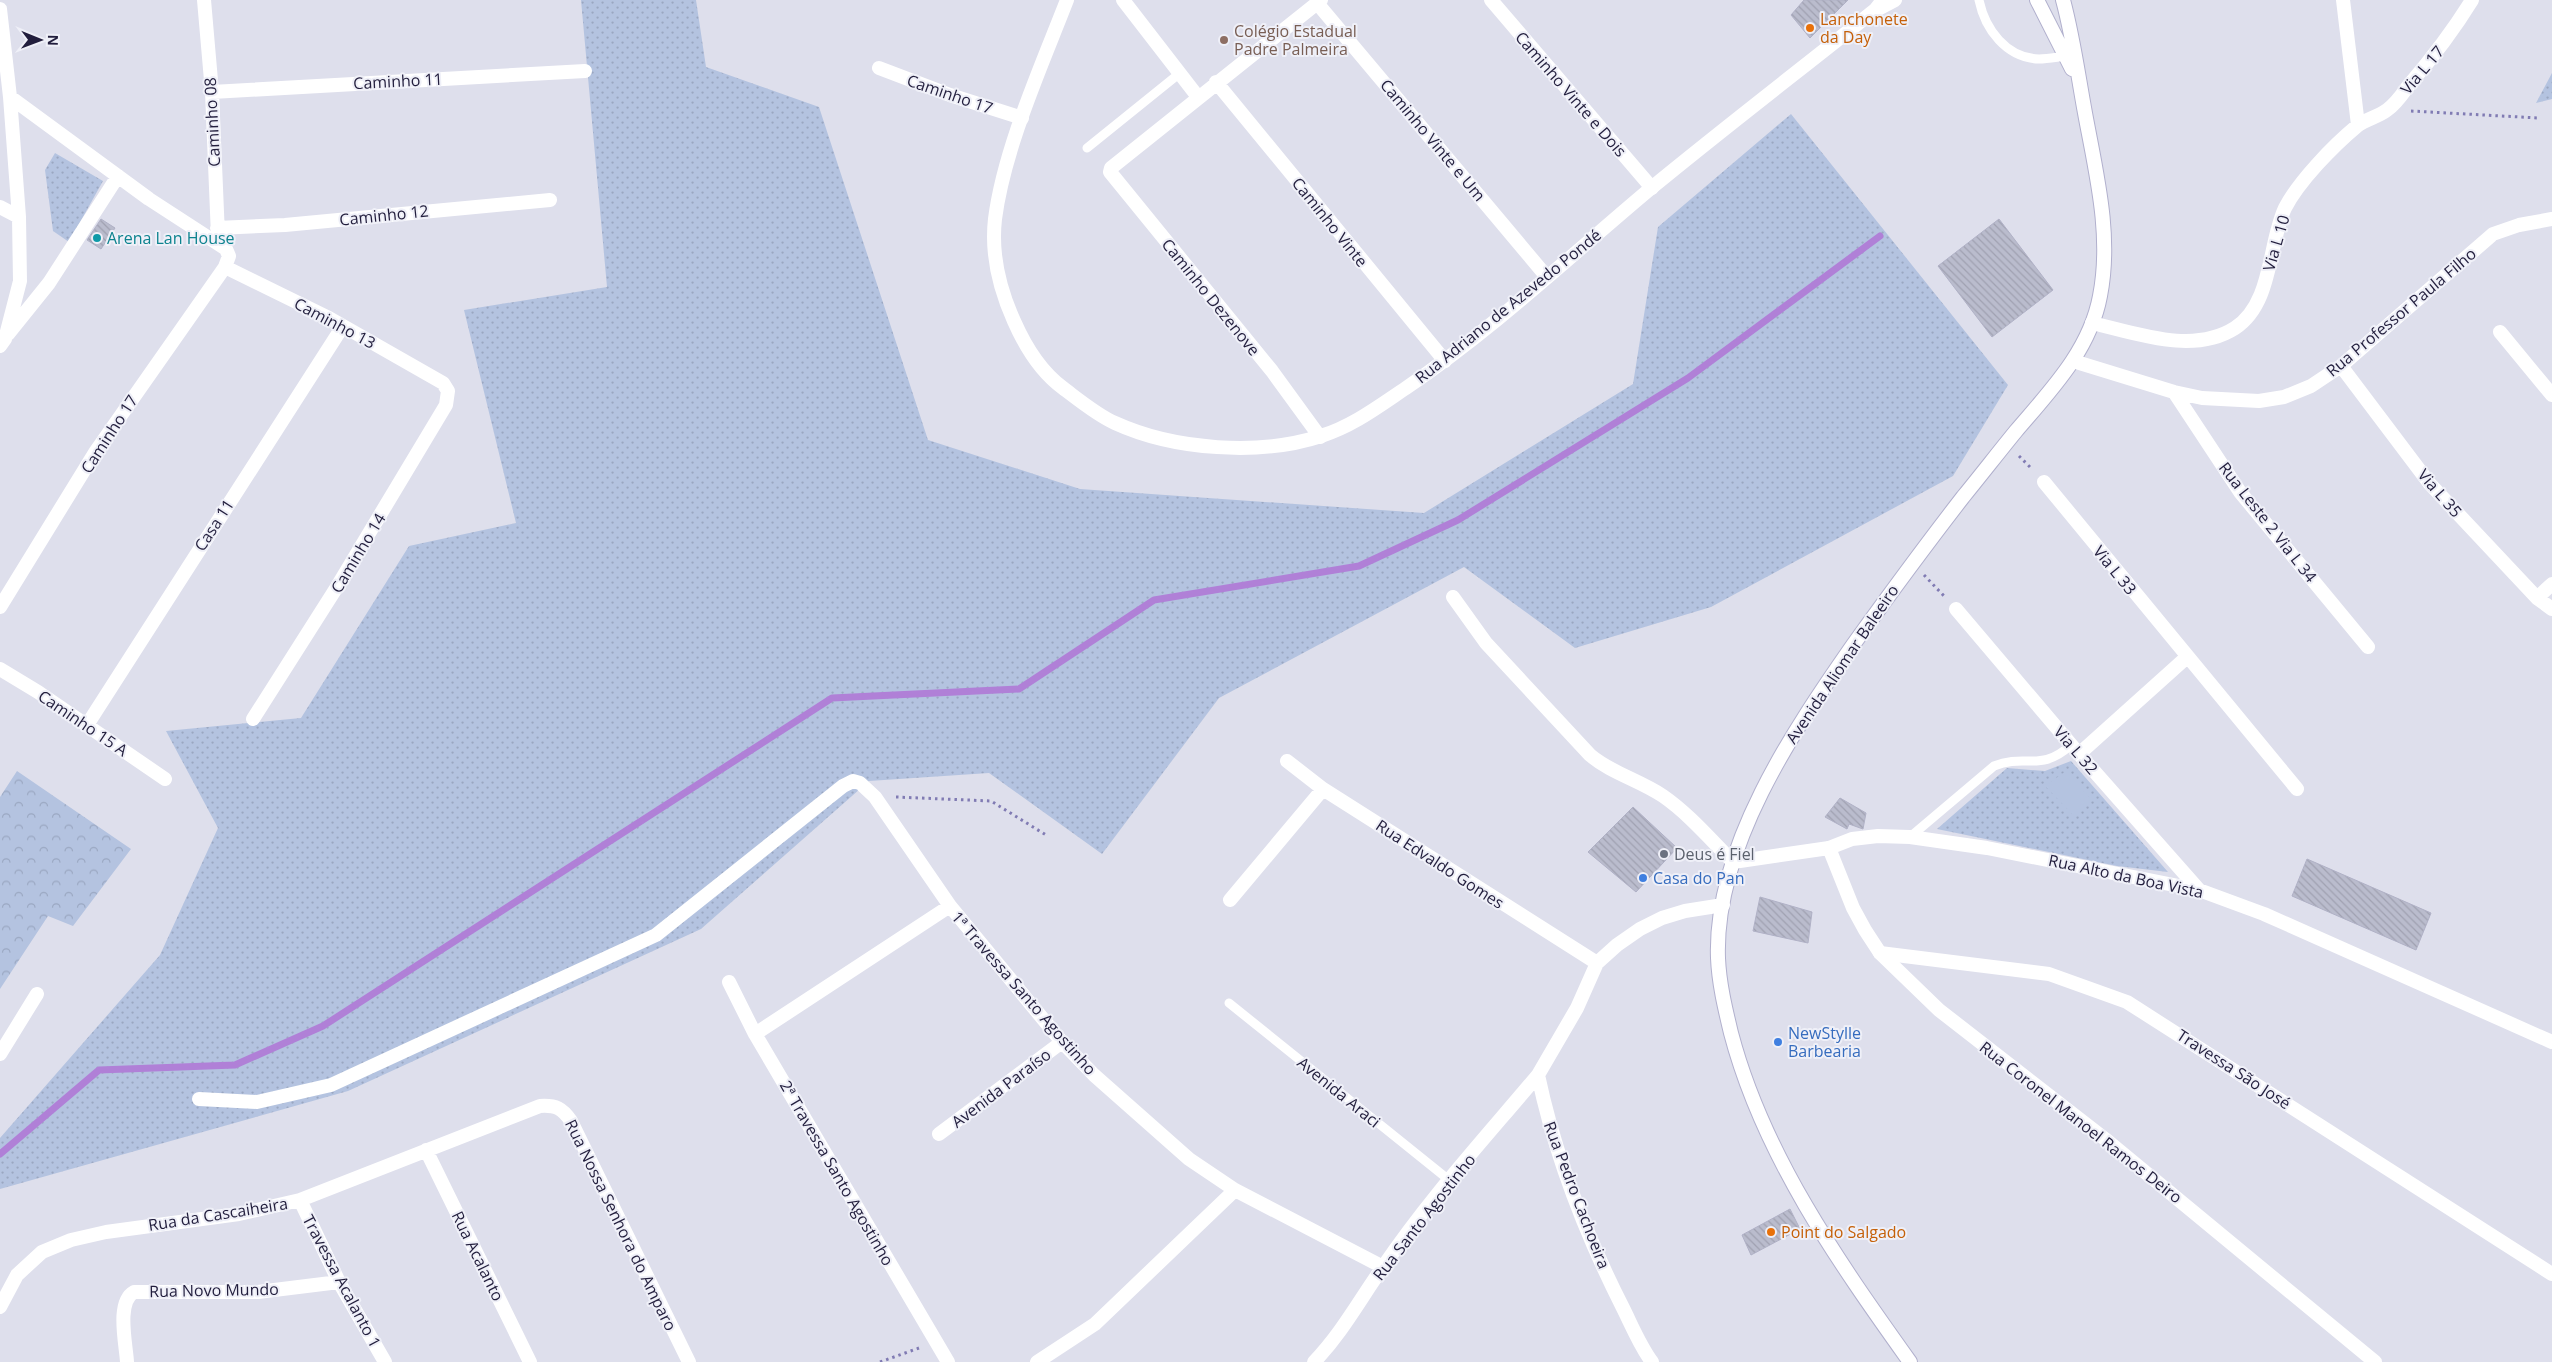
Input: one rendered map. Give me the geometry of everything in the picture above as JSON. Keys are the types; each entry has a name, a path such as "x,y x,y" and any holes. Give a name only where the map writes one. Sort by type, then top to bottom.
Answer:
{"street":[{"name":"Caminho 08","path":"204,0 212,92 218,228 222,246 229,256 225,267"},
{"name":"Rua Adriano de Azevedo Pondé","path":"1067,0 1022,118 1001,186 994,222 997,268 1006,304 1025,346 1059,385 1112,422 1169,441 1238,448 1263,447 1320,437 1356,422 1445,361 1548,277 1652,188 1879,5 1895,0"},
{"path":"1123,0 1198,97 1319,2"},
{"name":"Caminho Vinte e Dois","path":"1491,0 1652,188"},
{"name":"Avenida Aliomar Baleeiro","path":"2037,0 2066,56 2082,93"},
{"name":"Avenida Aliomar Baleeiro","path":"1910,1362 1847,1270 1802,1198 1758,1116 1735,1049 1720,983 1718,932 1733,862 1768,780 1806,713 1912,562 2074,360 2092,324 2100,298 2105,240 2101,197 2071,29 2063,0"},
{"path":"2344,0 2358,125"},
{"name":"Via L 17","path":"2358,125 2388,110 2451,35 2472,0"},
{"name":"Caminho Vinte e Um","path":"1319,2 1548,277"},
{"path":"0,9 10,97 20,217 20,281 2,342"},
{"name":"Caminho 17","path":"879,68 950,95 1022,118"},
{"name":"Caminho 11","path":"212,92 585,71"},
{"name":"Caminho Vinte","path":"1216,82 1445,361"},
{"path":"10,97 149,199 222,246"},
{"name":"Caminho Dezenove","path":"1198,97 1120,160 1110,170 1111,174 1267,364 1320,437"},
{"name":"Via L 10","path":"2092,324 2160,339 2188,341 2215,338 2236,328 2253,308 2265,282 2285,209 2309,175 2358,125"},
{"path":"2,342 48,283 118,176"},
{"name":"Caminho 12","path":"218,228 294,224 550,200"},
{"path":"0,207 20,217"},
{"name":"Rua Professor Paula Filho","path":"2074,360 2174,392 2234,401 2276,398 2311,386 2341,366 2493,234 2518,225 2552,219"},
{"name":"Caminho 17","path":"0,607 96,451 225,267"},
{"name":"Caminho 13","path":"225,267 343,326 442,383"},
{"name":"Casa 11","path":"87,725 343,326"},
{"path":"2500,332 2552,395"},
{"name":"Via L 35","path":"2341,366 2430,484 2537,598 2552,609"},
{"name":"Caminho 14","path":"253,719 336,590 446,405 448,392 442,383"},
{"name":"Rua Leste 2 Via L 34","path":"2174,392 2240,492 2368,647"},
{"name":"Via L 33","path":"2044,482 2297,789"},
{"path":"2537,598 2552,584"},
{"path":"1453,597 1486,643 1590,754 1603,766 1634,778 1663,796 1733,862"},
{"name":"Via L 32","path":"1956,609 2075,749 2199,890"},
{"path":"2075,749 2187,657"},
{"name":"Caminho 15 A","path":"0,669 87,725 165,779"},
{"name":"Rua Edvaldo Gomes","path":"1287,761 1324,789 1597,963"},
{"name":"1ª Travessa Santo Agostinho","path":"199,1099 257,1102 331,1085 656,935 844,786 853,781 860,783 875,797 950,906 1062,1042 1094,1075 1189,1159 1236,1190 1383,1267"},
{"path":"1230,900 1324,789"},
{"name":"Rua Alto da Boa Vista","path":"1733,862 1829,848 1852,839 1878,836 1910,837 1987,848 2199,890 2281,922 2552,1042"},
{"name":"Rua Coronel Manoel Ramos Deiro","path":"1829,848 1853,908 1880,952 1939,1010 2105,1139 2375,1362"},
{"path":"1538,1076 1577,1008 1597,963 1617,945 1640,929 1662,918 1685,911 1723,905"},
{"path":"755,1034 950,906"},
{"name":"Travessa São José","path":"1880,952 2049,974 2127,1002 2552,1274"},
{"name":"2ª Travessa Santo Agostinho","path":"729,982 755,1034 948,1362"},
{"path":"0,1054 37,994"},
{"name":"Avenida Paraíso","path":"939,1134 1062,1042"},
{"name":"Rua Santo Agostinho","path":"1314,1362 1354,1314 1383,1267 1449,1180 1538,1076"},
{"name":"Rua Pedro Cachoeira","path":"1538,1076 1547,1120 1569,1184 1613,1289 1652,1362"},
{"name":"Rua Nossa Senhora do Amparo","path":"540,1106 553,1105 561,1108 571,1121 689,1362"},
{"name":"Rua da Cascaiheira","path":"0,1307 17,1275 42,1252 71,1240 106,1232 239,1214 300,1200 540,1106"},
{"name":"Rua Acalanto","path":"426,1150 530,1362"},
{"path":"1037,1362 1095,1324 1236,1190"},
{"name":"Travessa Acalanto 1","path":"300,1200 339,1282 385,1362"},
{"name":"Rua Novo Mundo","path":"127,1362 123,1309 126,1298 134,1292 258,1292 339,1282"}],"lane":[{"path":"1979,0 1981,12 1994,36 2017,54 2039,58 2066,56"},
{"path":"1087,148 1180,73"},
{"path":"1910,837 1994,766 2005,761 2047,761 2075,749"},
{"name":"Avenida Araci","path":"1229,1003 1449,1180"}],"path":[{"path":"2388,110 2538,118"},
{"path":"2007,442 2044,482"},
{"path":"1912,562 1956,609"},
{"path":"875,797 991,801 1046,835"},
{"path":"880,1362 936,1342"}],"green space":[{"path":"581,0 696,0 706,67 819,107 928,440 1080,489 1424,513 1633,384 1658,227 1791,114 2008,385 1953,476 1711,607 1575,648 1464,567 1219,698 1102,854 989,773 869,781 701,929 348,1091 0,1189 0,1138 160,955 218,828 166,731 301,718 409,546 516,523 464,310 607,287"},
{"path":"2552,73 2552,99 2536,103"},
{"path":"55,153 103,181 69,242 53,231 45,170"},
{"path":"2071,761 2168,872 2117,866 1937,829 2007,768 2045,771"},
{"path":"17,771 131,849 73,926 48,916 0,989 0,797"},
{"path":"2066,771 2090,798 2073,815 2045,786"}],"building":[{"name":"Lanchonete da Day","path":"1804,0 1848,0 1810,38 1791,15"},
{"path":"101,219 115,228 101,249 87,240"},
{"path":"1999,219 2053,290 1992,337 1938,266"},
{"path":"1840,798 1866,813 1863,829 1849,824 1847,829 1825,817"},
{"path":"1633,807 1677,848 1636,892 1588,852"},
{"path":"2307,859 2431,913 2416,950 2292,896"},
{"path":"1760,897 1812,912 1808,943 1753,931"},
{"name":"Point do Salgado","path":"1790,1209 1800,1229 1751,1255 1742,1235"}],"waterway":[{"path":"0,1154 99,1070 235,1065 323,1026 832,698 1019,689 1154,600 1359,566 1458,520 1688,378 1880,236"}],"place":[{"name":"Lanchonete da Day","path":"1810,28"},
{"name":"Colégio Estadual Padre Palmeira","path":"1224,40"},
{"name":"Arena Lan House","path":"97,238"},
{"name":"Deus é Fiel","path":"1664,854"},
{"name":"Casa do Pan","path":"1643,878"},
{"name":"NewStylle Barbearia","path":"1778,1042"},
{"name":"Point do Salgado","path":"1771,1232"}]}
